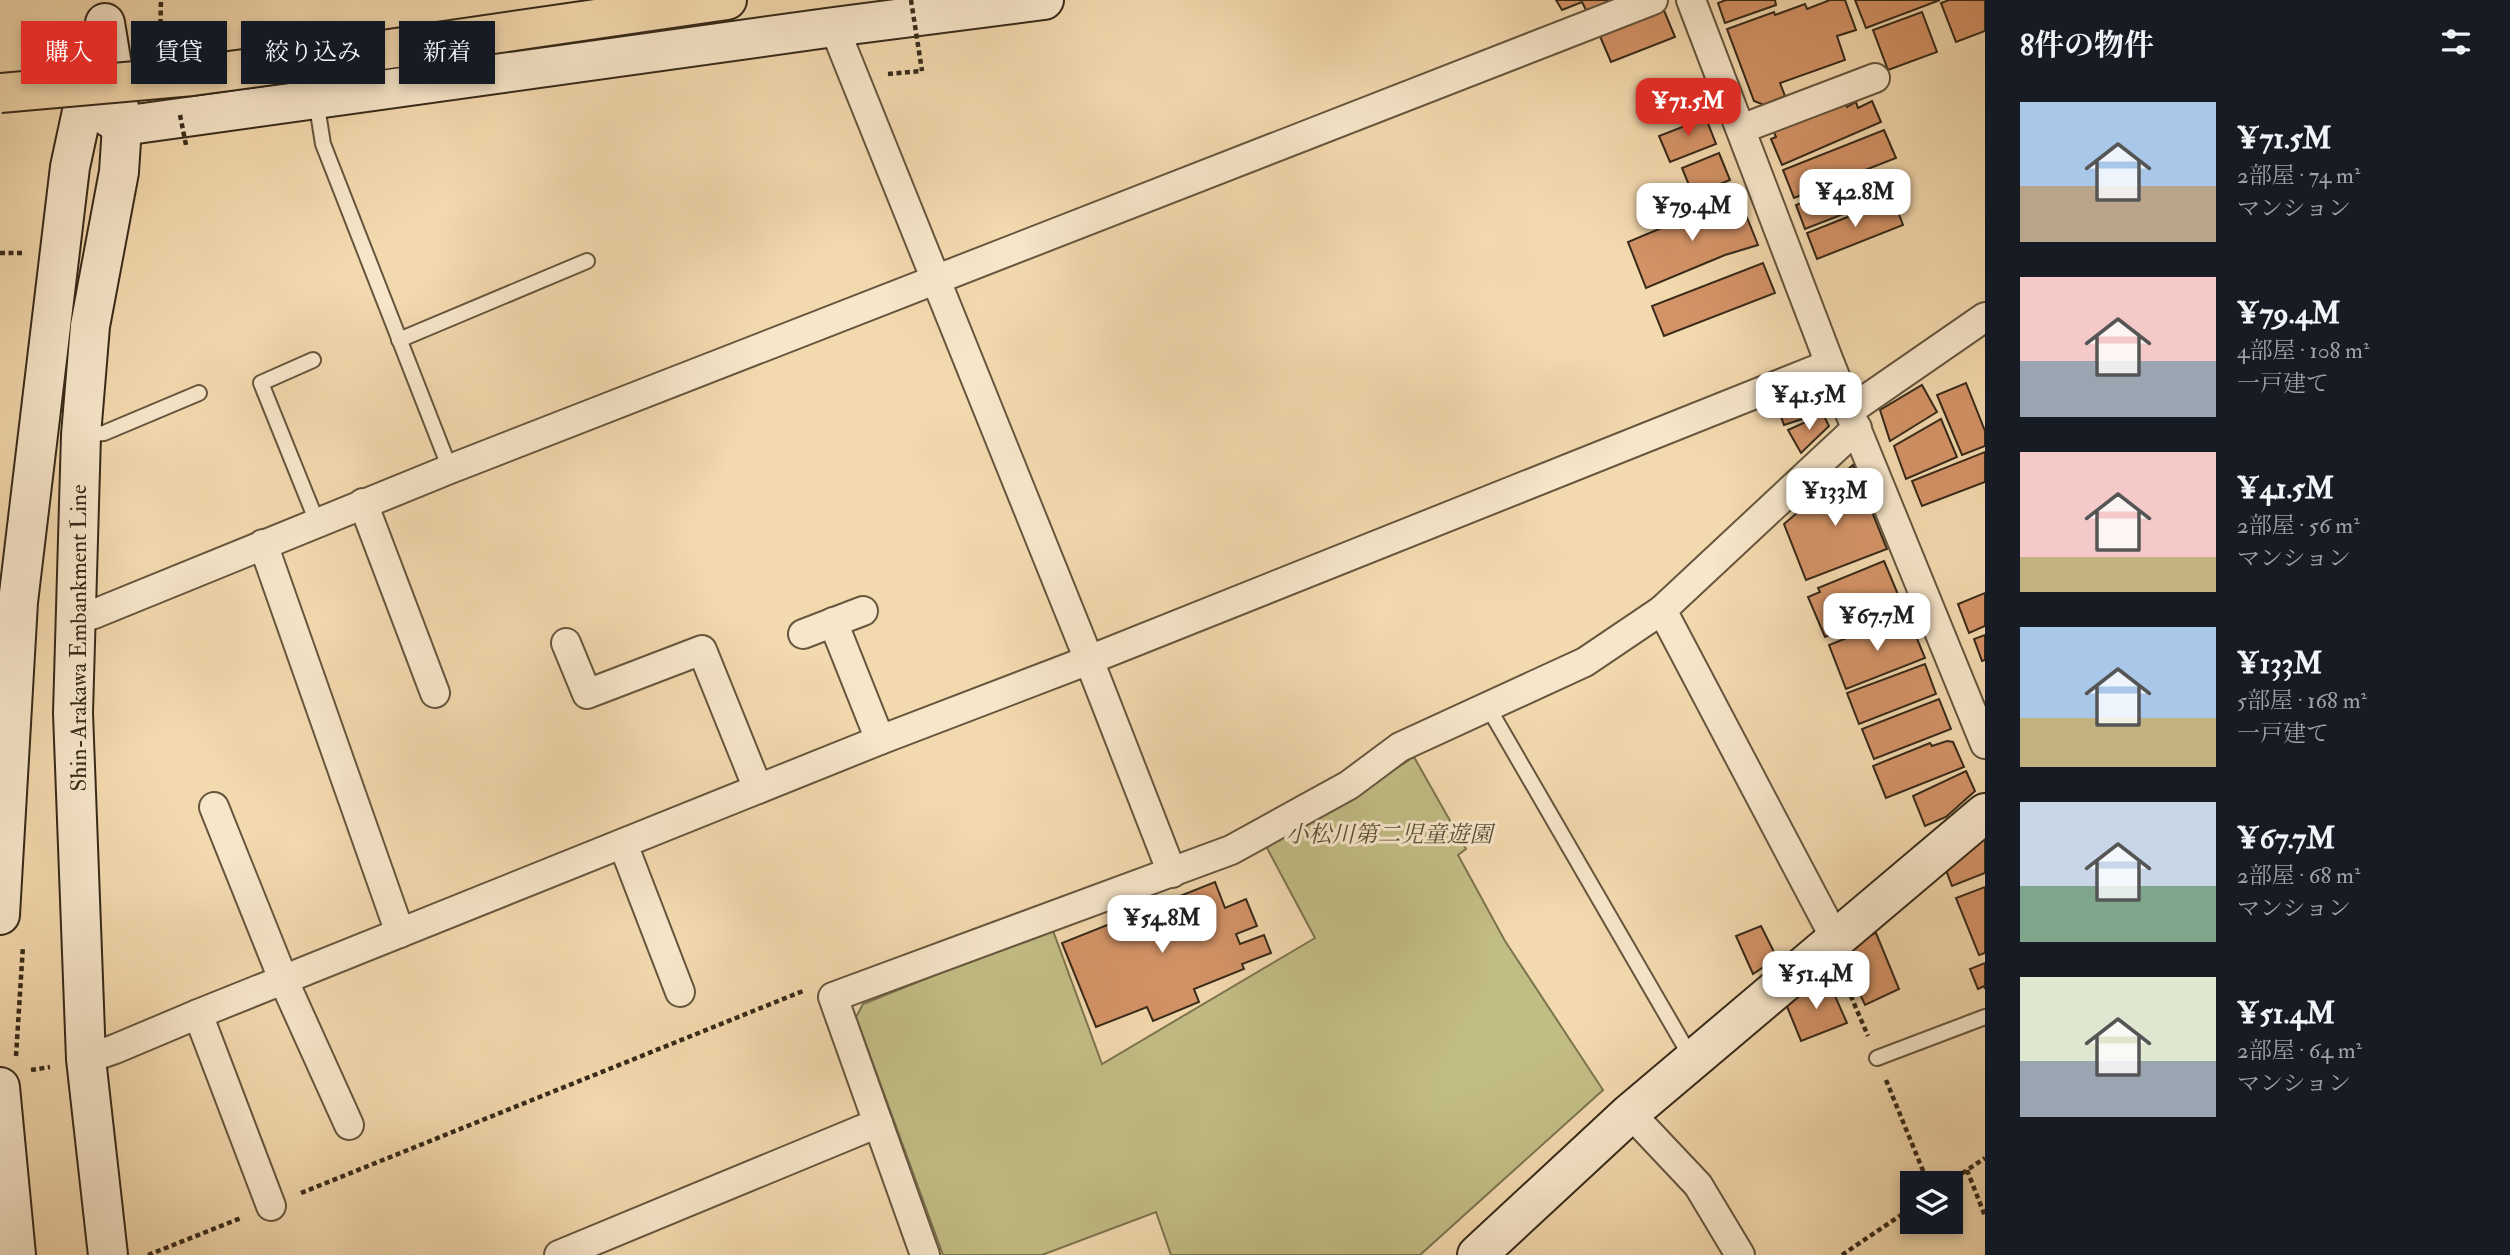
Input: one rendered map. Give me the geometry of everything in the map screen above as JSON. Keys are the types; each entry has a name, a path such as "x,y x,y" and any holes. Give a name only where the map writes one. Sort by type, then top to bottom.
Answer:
{"highway":[{"path":"0,93 192,76 727,0"}],"main road":[{"path":"83,100 122,126 1044,0"},
{"name":"Shin-Arakawa Embankment Line","path":"0,915 18,602 67,194 83,100 106,12"},
{"name":"Shin-Arakawa Embankment Line","path":"106,12 122,126 119,172 90,326 81,435 74,620 74,713 86,1059 108,1255"},
{"path":"67,194 80,227 86,253 90,326"},
{"path":"1477,1255 1630,1113 1985,813"},
{"path":"0,1087 16,1255"}],"street":[{"path":"74,620 363,503 1653,0"},
{"path":"1691,0 1830,364 1985,744"},
{"path":"834,27 1089,660 1171,873"},
{"path":"1741,129 1875,78"},
{"path":"925,1255 833,996 1231,850 1349,785 1400,747 1585,662 1662,610 1853,419 1985,317"},
{"path":"86,1059 880,740 1089,660 1830,364"},
{"path":"363,503 435,693"},
{"path":"263,544 400,933"},
{"path":"1662,610 1835,938"},
{"path":"803,634 863,611"},
{"path":"833,622 880,740"},
{"path":"566,643 587,694 702,650 758,789"},
{"path":"214,807 284,979 349,1125"},
{"path":"623,844 680,992"},
{"path":"198,1014 271,1206"},
{"path":"1630,1113 1698,1185 1740,1255"},
{"path":"559,1255 878,1123"}],"lane":[{"path":"316,99 323,144 450,469"},
{"path":"399,340 587,261"},
{"path":"313,360 261,383 317,522"},
{"path":"81,435 103,433 199,393"},
{"path":"1488,707 1692,1060"},
{"path":"1877,1058 1985,1017"}],"path":[{"path":"881,75 922,71 911,0"},
{"path":"178,108 186,145"},
{"path":"0,253 33,252"},
{"path":"148,1255 812,988 833,996"},
{"path":"1963,1173 1985,1158"},
{"path":"1967,1170 1985,1216"},
{"path":"1842,1255 1900,1216"}],"green space":[{"name":"小松川第二児童遊園","path":"1414,757 1466,849 1458,855 1505,941 1603,1090 1420,1255 1171,1255 1156,1212 1042,1255 943,1255 856,1017 863,1004 1052,928 1102,1064 1315,938 1266,846"}],"building":[{"path":"1556,0 1607,0 1608,3 1587,12 1582,2 1562,10"},
{"path":"1726,0 1775,0 1776,5 1725,23 1718,3"},
{"path":"1830,0 1845,0 1856,30 1837,36 1845,60 1780,83 1785,96 1764,105 1754,101 1727,29 1774,12 1775,15 1805,4 1807,9"},
{"path":"1855,0 1940,0 1866,28"},
{"path":"1949,0 1985,0 1985,31 1956,42 1941,3"},
{"path":"1663,8 1675,37 1611,62 1599,34"},
{"path":"1922,12 1937,52 1888,70 1873,30"},
{"path":"1872,101 1881,122 1782,165 1771,139 1776,137 1774,132 1844,102 1847,107 1856,102 1858,108"},
{"path":"1704,113 1716,144 1670,162 1659,136 1685,126 1683,121"},
{"path":"1884,130 1896,158 1794,198 1783,170"},
{"path":"1719,153 1730,180 1693,195 1682,168"},
{"path":"1859,180 1869,204 1805,229 1796,205"},
{"path":"1893,199 1903,225 1817,259 1807,233"},
{"path":"1740,200 1758,245 1725,255 1646,288 1628,242 1711,207 1716,209"},
{"path":"1763,263 1775,293 1664,336 1652,306"},
{"path":"1966,383 1985,431 1985,446 1962,455 1937,395"},
{"path":"1922,385 1937,412 1890,441 1880,410"},
{"path":"1813,389 1821,413 1784,425 1776,403"},
{"path":"1823,414 1829,426 1801,453 1788,430"},
{"path":"1941,419 1957,457 1906,479 1894,446"},
{"path":"1985,452 1985,482 1922,506 1912,481"},
{"path":"1853,465 1887,549 1806,580 1784,524"},
{"path":"1884,561 1902,604 1825,637 1808,597 1820,592 1818,588"},
{"path":"1985,593 1985,626 1969,633 1958,604"},
{"path":"1908,617 1925,658 1846,689 1829,645"},
{"path":"1985,635 1985,660 1982,661 1974,639"},
{"path":"1925,664 1936,694 1859,724 1847,693"},
{"path":"1939,699 1951,729 1874,759 1862,729"},
{"path":"1947,741 1953,742 1964,767 1886,798 1873,766 1930,743 1932,746"},
{"path":"1966,771 1975,791 1946,817 1925,826 1913,796"},
{"path":"1985,838 1985,873 1952,886 1946,870"},
{"path":"1215,882 1225,908 1246,899 1257,926 1236,934 1240,944 1264,935 1271,953 1242,964 1244,969 1194,989 1199,1002 1153,1021 1147,1007 1096,1027 1062,943"},
{"path":"1985,887 1985,953 1979,955 1956,898"},
{"path":"1761,926 1777,958 1753,974 1736,936"},
{"path":"1876,933 1899,989 1865,1005 1842,955 1865,937"},
{"path":"1985,963 1985,989 1984,986 1978,989 1970,969"},
{"path":"1827,978 1847,1023 1801,1041 1786,1004 1809,986"}]}
